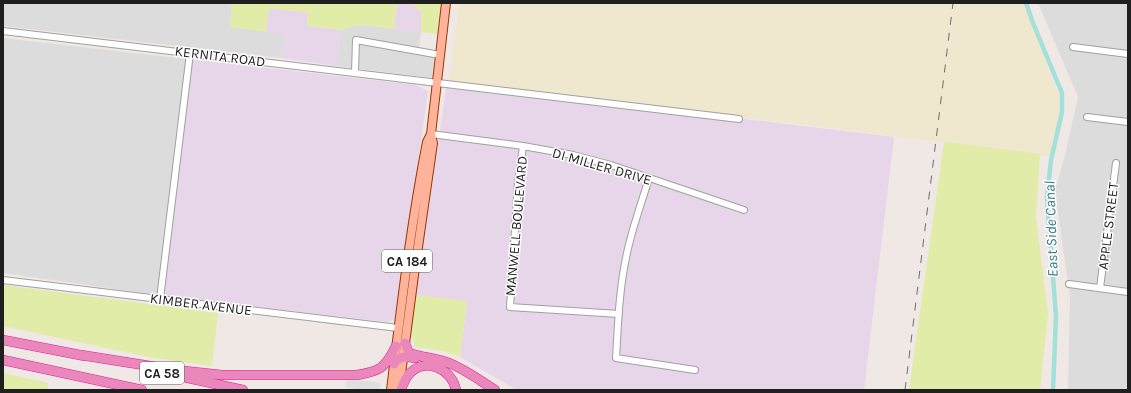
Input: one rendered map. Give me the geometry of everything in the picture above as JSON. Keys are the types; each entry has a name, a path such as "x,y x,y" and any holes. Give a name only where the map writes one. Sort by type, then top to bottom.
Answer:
{"highway":[{"name":"CA 58","path":"3,340 81,355 243,390"},
{"path":"81,355 175,370 222,375 358,375 373,373 381,368 400,345 409,352 424,358"},
{"path":"394,364 399,358 403,357 424,358 445,362 455,366 495,390"},
{"name":"CA 58","path":"3,360 142,390"},
{"path":"400,390 408,374 416,368 427,366 438,367 447,373 453,381 456,390"},
{"path":"74,375 119,390"}],"main road":[{"name":"CA 184","path":"400,390 403,357 398,328 415,205 427,142 431,134 446,3"},
{"name":"CA 184","path":"391,390 394,364 400,345 434,142 431,134"}],"street":[{"name":"KERNITA ROAD","path":"3,31 739,119"},
{"path":"354,72 356,40 440,55"},
{"path":"1073,47 1128,54"},
{"path":"160,299 190,53"},
{"path":"1087,117 1128,122"},
{"name":"DI MILLER DRIVE","path":"431,134 523,146 592,160 744,210"},
{"name":"MANWELL BOULEVARD","path":"523,146 518,183 510,307 619,314"},
{"name":"APPLE STREET","path":"1100,288 1116,163"},
{"path":"650,178 635,221 626,258 619,314 616,358 695,370"},
{"name":"KIMBER AVENUE","path":"3,280 398,328"},
{"path":"1069,284 1128,292"}],"shaded area":[{"path":"3,3 232,3 230,27 285,34 282,58 3,26"},
{"path":"397,3 410,3 421,12 421,32 394,29"},
{"path":"459,3 1025,3 1041,40 1049,72 1062,102 1063,113 1055,157 831,128 449,83"},
{"path":"1038,3 1128,3 1128,390 1068,390 1070,297 1055,191 1078,97"},
{"path":"269,8 308,13 307,26 341,30 336,66 282,58 285,34 266,32"},
{"path":"363,25 421,32 418,53 434,55 432,78 336,66 341,30"},
{"path":"3,38 187,59 157,295 3,273"},
{"path":"187,59 416,85 428,91 396,319 387,322 157,295"},
{"path":"447,83 894,137 864,390 517,390 460,357 467,302 416,295"},
{"path":"346,380 362,380 381,383 380,390 361,390 345,387"}],"green space":[{"path":"232,3 397,3 394,29 363,25 341,30 307,26 308,13 269,8 266,32 230,27"},
{"path":"410,3 441,3 437,34 421,32 421,12"},
{"path":"944,142 1040,154 1036,217 1048,314 1040,390 909,390"},
{"path":"3,285 218,313 212,366 148,357 3,326"},
{"path":"416,295 467,301 460,357 443,351 415,347 411,333"},
{"path":"3,373 48,383 47,390 3,390"}],"waterway":[{"name":"East Side Canal","path":"1026,3 1062,93 1062,112 1051,160 1047,198 1056,316 1053,390"}],"railway":[{"path":"905,390 953,3"}]}
